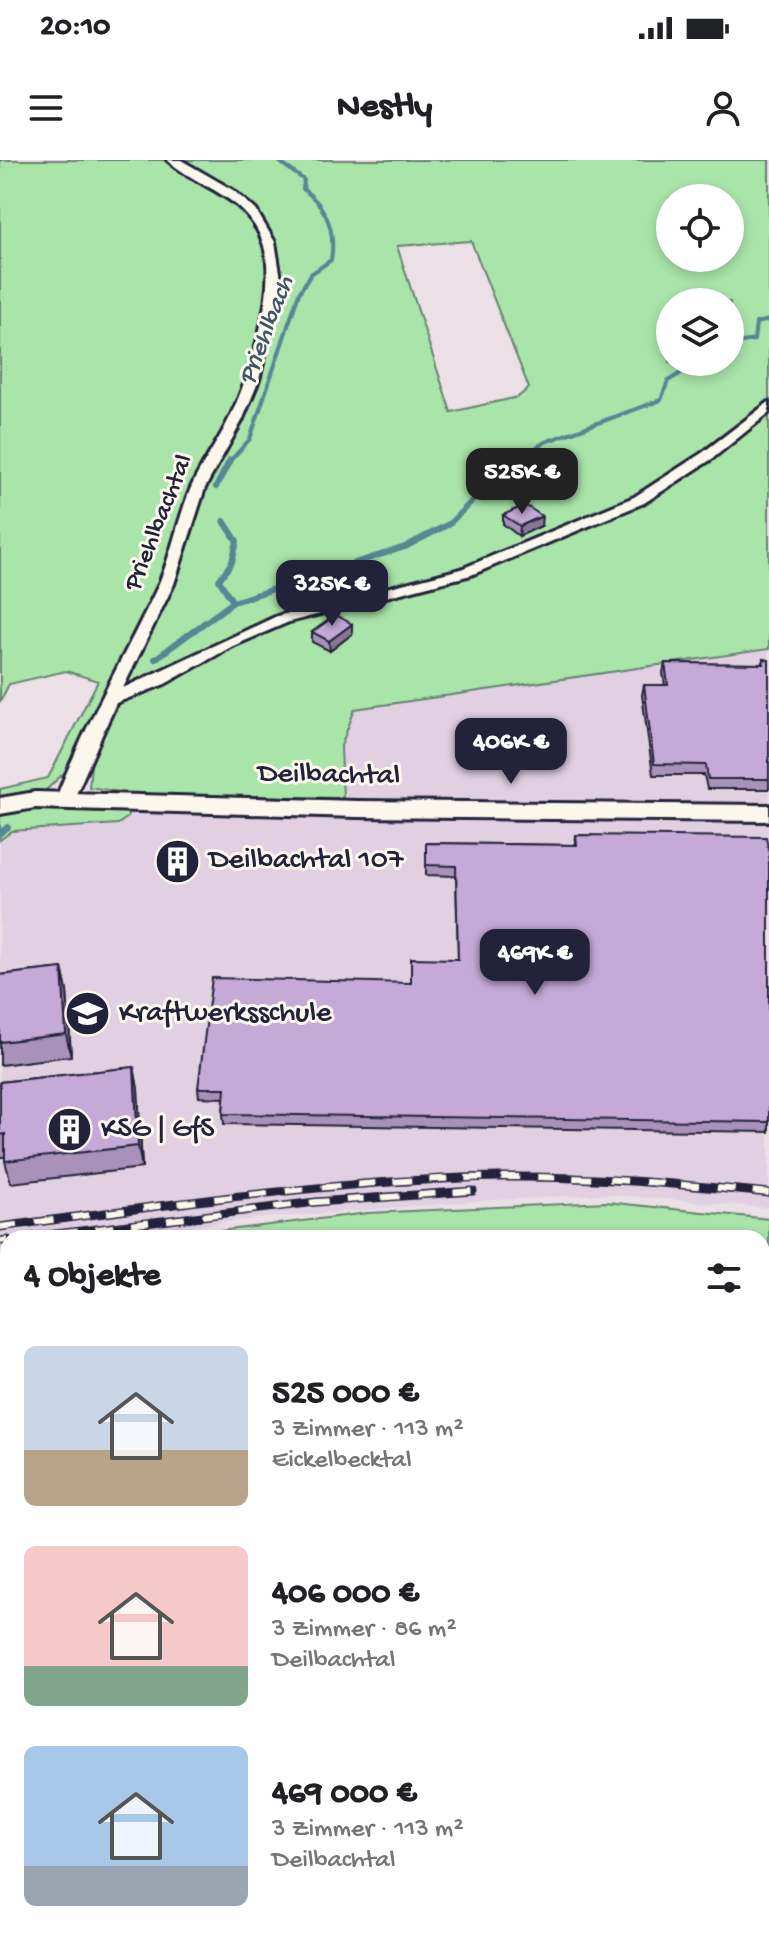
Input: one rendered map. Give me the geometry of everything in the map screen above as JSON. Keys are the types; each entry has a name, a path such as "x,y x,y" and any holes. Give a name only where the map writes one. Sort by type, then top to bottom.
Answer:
{"street":[{"name":"Priehlbachtal","path":"64,801 81,757 166,584 198,488 235,421 252,380 276,285 269,242 252,212 229,192 173,160"},
{"path":"111,699 159,680 227,643 283,619 466,572 628,505 666,485 769,406"},
{"name":"Deilbachtal","path":"0,806 35,800 357,809 769,813"}],"shaded area":[{"path":"769,650 769,803 343,798 341,746 354,709"},
{"path":"127,808 350,815 769,821 769,1208 604,1194 265,1218 158,1230 0,1230 0,840 12,831 117,824"}],"green space":[{"path":"0,160 769,160 769,649 355,709 341,746 343,798 133,794 89,787 92,755 120,703 104,699 66,771 45,791 0,803 0,789 48,778 98,681 66,671 9,684 0,702","holes":["471,241 529,388 518,397 451,412 397,246"]},
{"path":"15,805 127,808 128,817 118,824 12,831 0,840 0,810"},
{"path":"606,1202 769,1219 769,1230 229,1230 368,1213"}],"building":[{"path":"525,505 542,516 520,526 503,515"},
{"path":"336,615 352,624 329,641 312,632"},
{"path":"763,659 769,660 769,779 708,779 706,765 654,764 644,685 668,685 665,663 764,664"},
{"path":"576,835 766,837 769,852 769,1122 223,1114 225,1088 198,1088 212,978 411,983 411,958 458,959 456,866 426,865 426,843 577,845"},
{"name":"KSG | GfS","path":"62,968 66,1034 0,1042 0,975"},
{"name":"KSG | GfS","path":"134,1067 138,1146 5,1161 5,1134 0,1135 0,1082"}],"waterway":[{"name":"Priehlbach","path":"229,462 250,439 299,293 311,274 331,260 331,229 324,211 303,189 304,180 277,160"},
{"path":"744,342 754,340 756,323 769,320"},
{"path":"516,461 545,442 661,400 668,381 676,376"},
{"name":"Priehlbach","path":"216,487 230,460"},
{"path":"233,602 405,547 449,524 516,461"},
{"name":"Priehlbach","path":"224,521 237,541 232,562 219,580 233,602"},
{"path":"155,659 233,602"},
{"name":"Priehlbach","path":"0,833 8,827"}],"railway":[{"path":"0,1227 251,1195 439,1179 569,1178 769,1193"},
{"path":"89,1230 316,1202 473,1191"}],"place":[{"name":"Deilbachtal 107","path":"178,861"},
{"name":"Kraftwerksschule","path":"88,1014"},
{"name":"KSG | GfS","path":"70,1130"}]}
